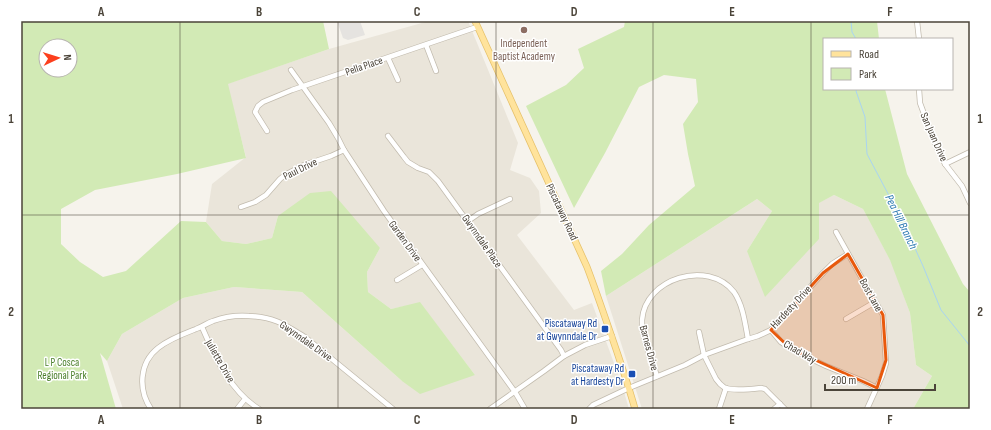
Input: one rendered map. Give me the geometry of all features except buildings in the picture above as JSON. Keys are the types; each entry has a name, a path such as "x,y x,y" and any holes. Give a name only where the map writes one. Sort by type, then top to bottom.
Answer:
{"main road":[{"name":"Piscataway Road","path":"476,24 587,267 612,336 635,409"}],"street":[{"path":"917,21 919,38"},
{"name":"Pella Place","path":"267,130 255,112 258,106 263,102 426,45 476,24"},
{"path":"426,45 436,71"},
{"path":"388,58 398,80"},
{"name":"Garden Drive","path":"291,70 331,126 344,150 384,211 525,409"},
{"name":"San Juan Drive","path":"919,90 920,103 923,113 936,146 945,164 962,186 970,203"},
{"name":"Gwynndale Place","path":"388,136 408,162 433,175 448,193 564,356"},
{"name":"Paul Drive","path":"241,207 255,202 266,195 285,175 304,165 344,150"},
{"path":"945,164 970,152"},
{"path":"468,221 478,214 510,198"},
{"name":"Bost Lane","path":"836,232 882,315 886,360 885,369 868,409"},
{"name":"Hardesty Drive","path":"589,409 593,405 629,388 685,365 704,355 771,330 828,268 848,254"},
{"path":"397,280 422,264"},
{"name":"Barnes Drive","path":"657,376 643,331 642,319 651,297 658,288 670,281 688,276 701,275 716,279 726,284 734,293 742,310 748,339"},
{"path":"846,319 875,302"},
{"name":"Gwynndale Drive","path":"151,409 144,396 142,384 143,373 144,367 158,348 214,320 247,316 268,318 285,324 305,337 393,409"},
{"name":"Juliette Drive","path":"202,327 226,375 245,399 259,409"},
{"name":"Chad Way","path":"771,330 781,342 790,349 877,388"},
{"path":"699,332 704,355 716,379 726,388 761,388 768,391 785,409"},
{"path":"490,409 564,356 585,345 612,336"},
{"path":"719,409 726,388"},
{"path":"237,409 245,399"},
{"path":"774,409 780,404"}],"highlighted area":[{"path":"848,254 883,315 886,360 877,388 791,349 771,330 823,273"}],"shaded area":[{"path":"337,21 360,21 365,35 348,40 343,38"},
{"path":"429,21 468,21 518,143 510,170 530,178 539,191 541,213 517,235 574,310 592,303 622,385 629,409 123,409 107,361 122,334 183,298 234,287 302,292 402,381 475,375 420,303 391,309 368,292 367,272 380,248 278,216 272,238 246,244 222,241 206,222 212,184 246,157 227,84 329,49"},
{"path":"834,195 863,209 892,263 910,313 916,365 932,376 913,409 642,409 606,296 757,199 772,211 747,251 819,239 818,203"}],"green space":[{"name":"L P Cosca Regional Park","path":"21,21 323,21 329,49 228,84 246,158 177,174 95,190 61,209 61,244 80,262 103,277 126,271 181,221 206,222 222,241 246,244 272,238 278,216 310,193 331,191 380,248 367,272 368,292 391,309 420,302 475,375 420,394 402,381 302,292 234,287 183,298 122,334 107,361 100,353 116,409 21,409"},
{"path":"625,21 877,21 879,38 823,38 823,90 885,90 907,174 963,284 970,292 970,409 913,409 932,376 916,365 910,313 890,260 863,209 834,195 819,203 819,239 765,297 747,251 772,211 757,199 606,296 601,271 622,254 649,225 695,186 683,124 698,102 696,79 664,75 639,87 605,153 574,208 526,106 566,85 584,68 578,49 624,27"}],"waterway":[{"name":"Pea Hill Branch","path":"851,21 852,32 855,38"},
{"name":"Pea Hill Branch","path":"856,90 865,117 867,154 904,224 941,310 970,346"}],"place":[{"name":"Independent Baptist Academy","path":"524,30"},
{"name":"Piscataway Rd at Gwynndale Dr","path":"605,329"},
{"name":"Piscataway Rd at Hardesty Dr","path":"632,374"}]}
